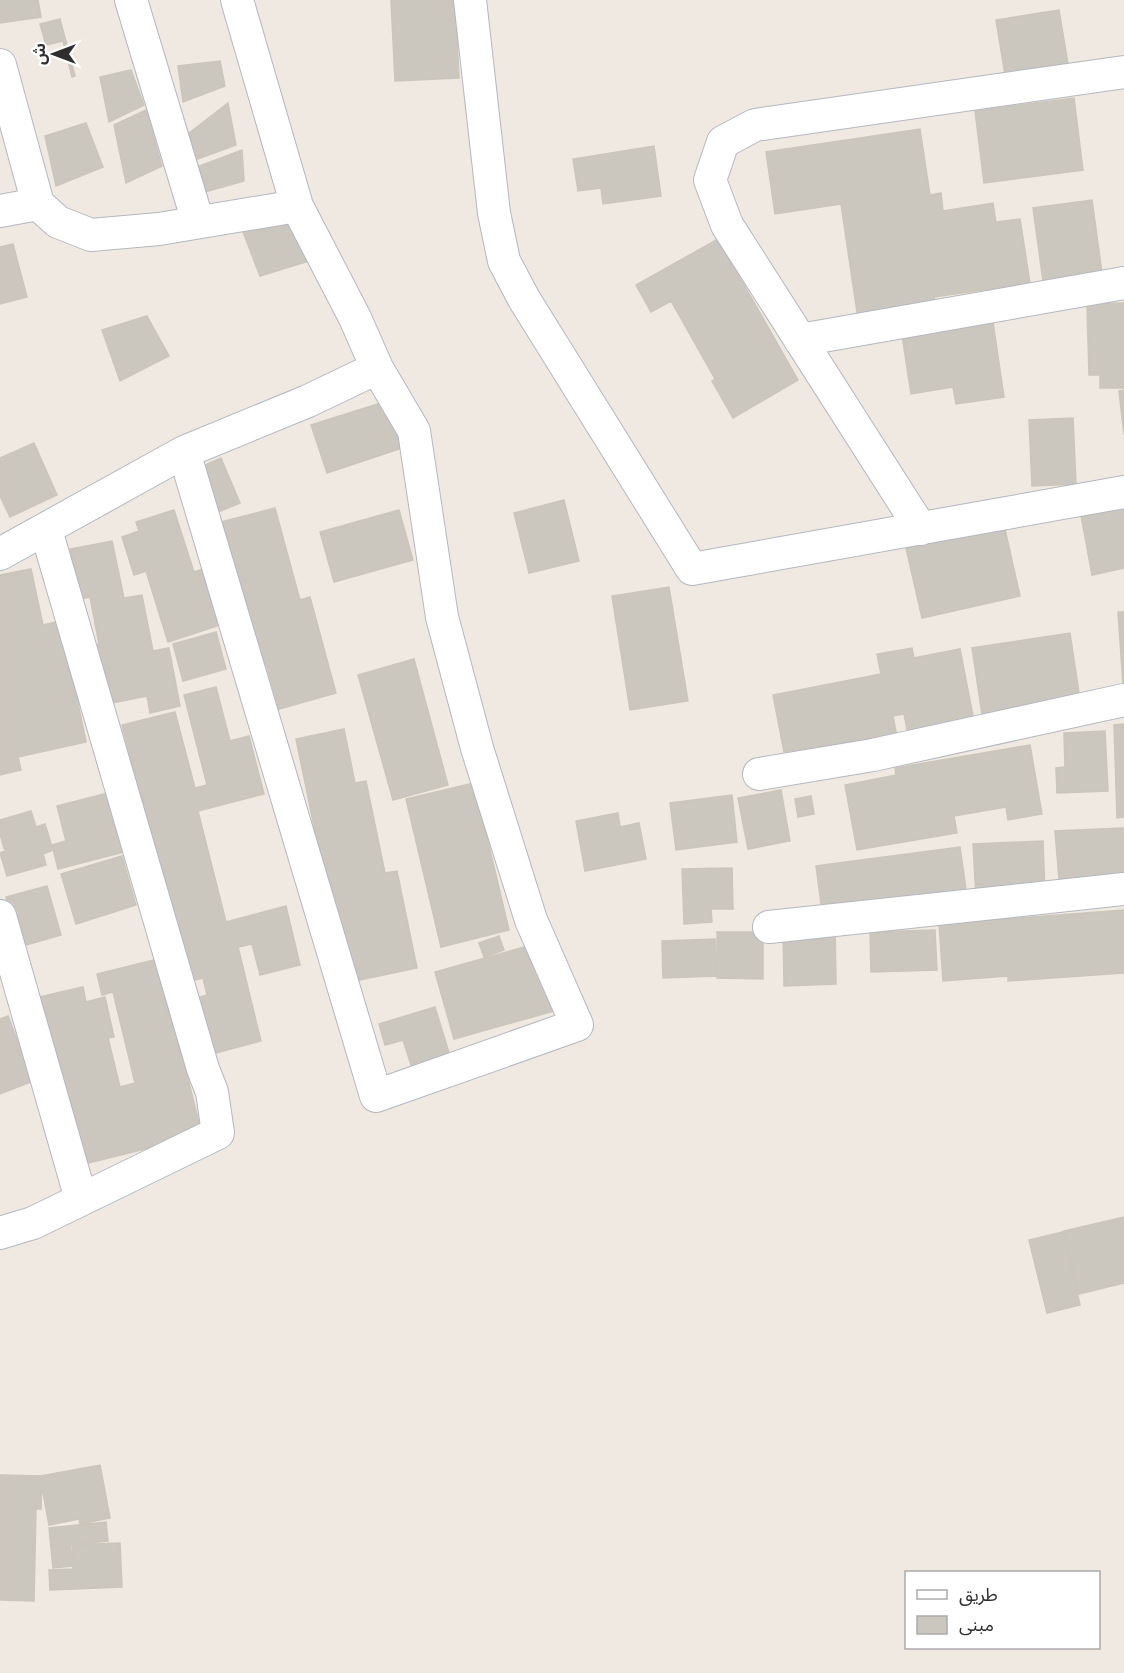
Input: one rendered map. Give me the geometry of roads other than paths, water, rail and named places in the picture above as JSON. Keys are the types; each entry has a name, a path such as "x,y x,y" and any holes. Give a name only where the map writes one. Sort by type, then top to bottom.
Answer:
{"street":[{"path":"130,0 198,222"},
{"path":"184,452 376,1096 577,1025 531,920 477,748 442,617 414,431 376,368 355,318 297,206 237,0"},
{"path":"470,0 494,213 504,261 524,299 692,569 1124,492"},
{"path":"0,65 38,204 58,222 91,235 159,229 297,206"},
{"path":"921,529 727,225 710,180 723,142 754,125 1124,72"},
{"path":"0,211 38,204"},
{"path":"800,340 1124,283"},
{"path":"0,554 184,452 308,401 376,368"},
{"path":"0,1233 33,1223 218,1133 212,1092 203,1070 46,530"},
{"path":"759,774 873,755 1124,700"},
{"path":"769,927 1124,889"},
{"path":"0,916 81,1199"}]}
